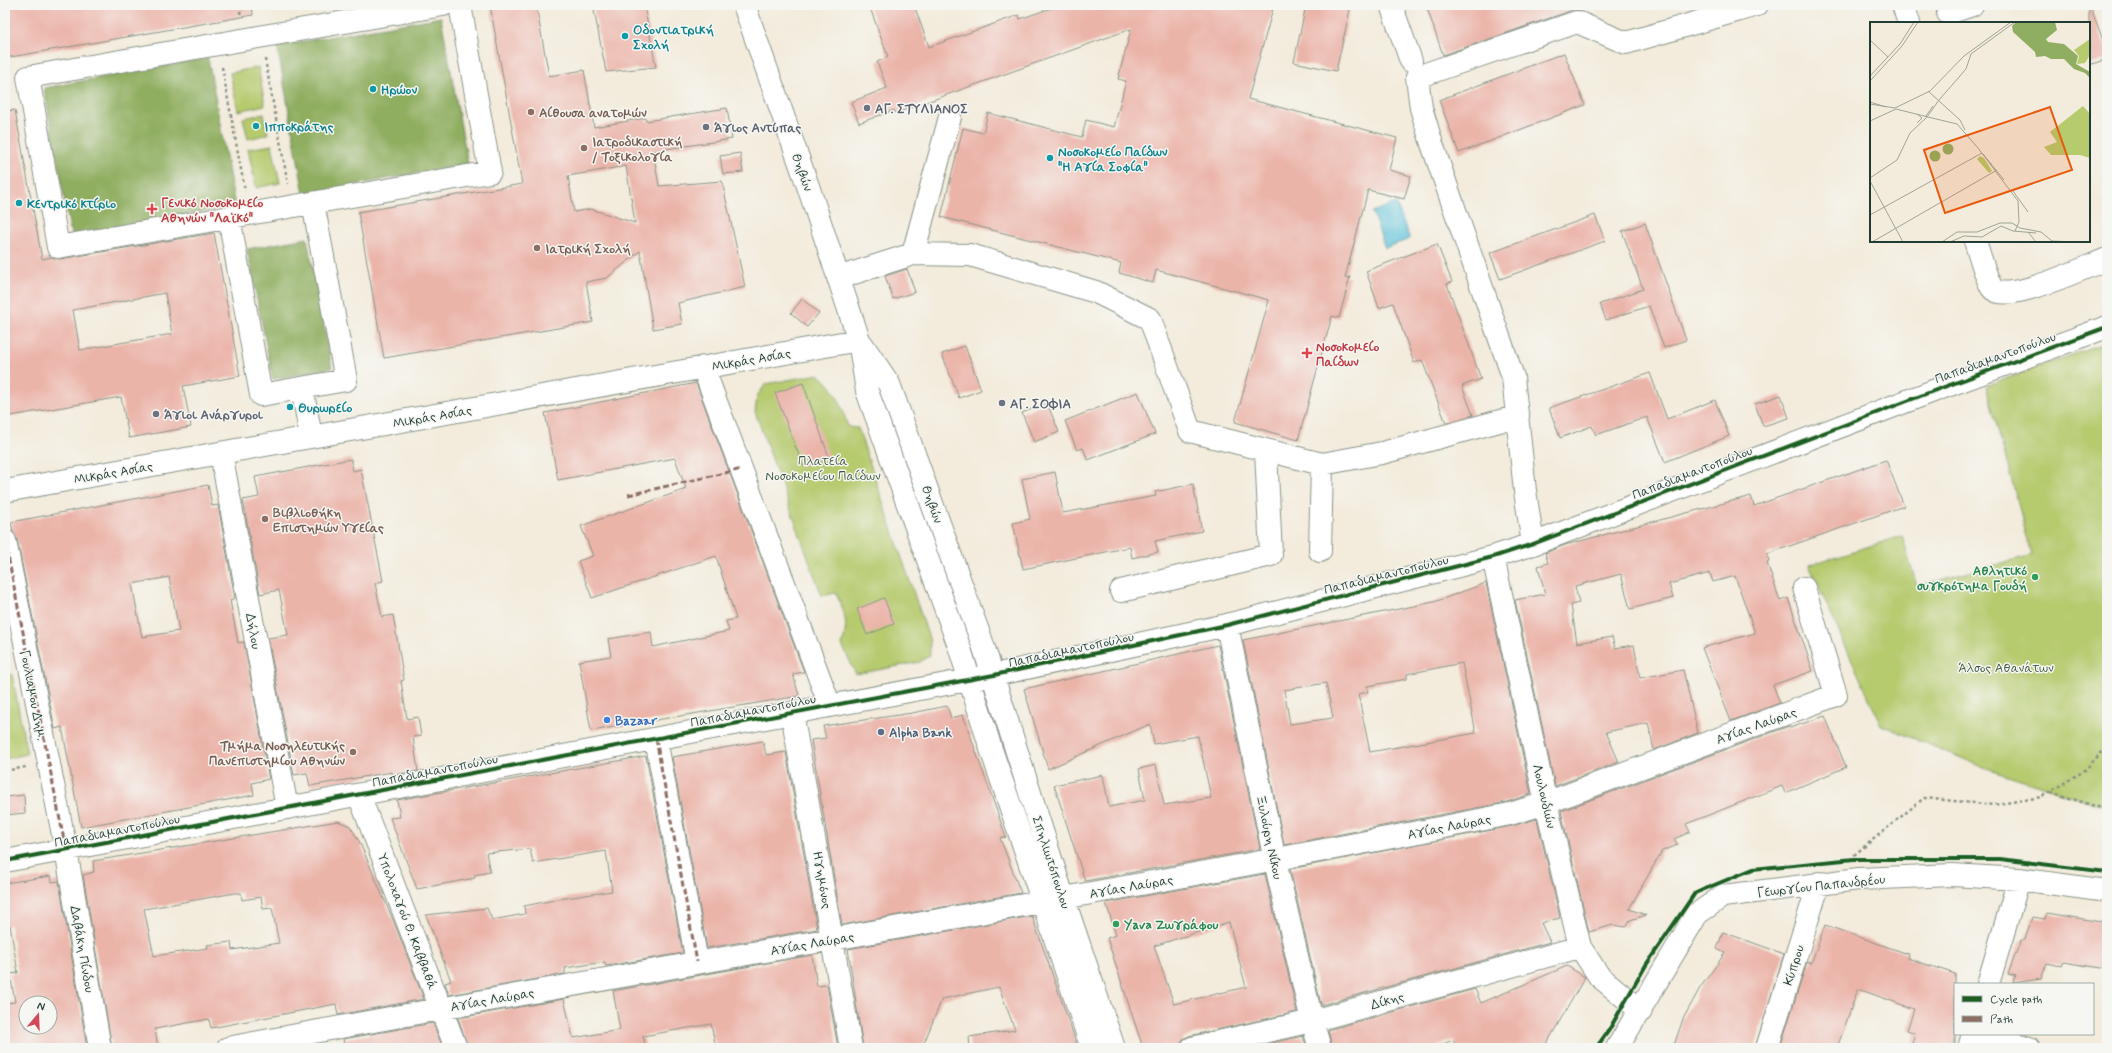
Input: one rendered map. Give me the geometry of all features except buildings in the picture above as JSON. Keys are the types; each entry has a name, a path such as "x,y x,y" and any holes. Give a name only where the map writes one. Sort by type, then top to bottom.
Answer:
{"street":[{"path":"443,5 28,77 58,247 490,172 460,5"},
{"name":"Θηβών","path":"744,5 809,189 859,340 867,391 970,680"},
{"path":"1391,5 1414,69 1421,108 1432,144 1513,377 1525,490 1533,544"},
{"path":"1414,69 1577,22 1626,43 1757,5"},
{"path":"1903,5 1909,22"},
{"path":"1948,13 1972,5"},
{"path":"913,254 950,117"},
{"path":"239,216 261,395 346,380 302,205"},
{"path":"1975,242 1992,288 1999,293 2010,293 2028,289 2107,259"},
{"path":"838,278 913,254 970,255 1096,292 1150,319 1190,431 1322,464 1382,453 1518,416"},
{"name":"Παπαδιαμαντοπούλου","path":"5,861 970,680 1227,626 1493,557 1533,544 1936,390 2107,327"},
{"name":"Θηβών","path":"859,340 889,384 994,675"},
{"name":"Μικράς Ασίας","path":"5,491 859,340"},
{"path":"703,367 830,706"},
{"path":"302,388 311,437"},
{"path":"1122,591 1271,555 1266,451"},
{"name":"Δήλου","path":"221,453 287,808"},
{"path":"1320,552 1322,464"},
{"name":"Γουλιαμου Δημ.","path":"5,541 66,850"},
{"name":"Λουλουδιών","path":"1493,557 1546,803 1580,947 1599,976 1641,1011"},
{"name":"Αγίας Λαύρας","path":"228,1048 696,962 834,940 1053,899 1275,861 1510,814 1546,803 1836,695 1804,588"},
{"name":"Ξυλούρη Νίκου","path":"1227,626 1275,861 1312,1021 1320,1048"},
{"name":"Σπηλιωτόπουλου","path":"994,675 1092,1048"},
{"name":"Σπηλιωτόπουλου","path":"970,680 991,749 1114,1048"},
{"name":"Ηγημόνος","path":"792,713 834,940 851,1048"},
{"path":"656,739 696,962"},
{"name":"Υπολοχαγού Θ. Καββαθά","path":"358,795 456,1048"},
{"name":"Δαβάκη Πίνδου","path":"66,850 100,1048"},
{"name":"Γεωργίου Παπανδρέου","path":"1617,1048 1641,1011 1697,914 1723,896 1859,879 1952,875 2019,879 2107,891"},
{"path":"1988,983 2019,879"},
{"name":"Κύπρου","path":"1767,1048 1819,883"},
{"name":"Δίκης","path":"1192,1048 1312,1021 1580,947"},
{"path":"1969,1048 1973,1035"},
{"path":"1987,1035 2029,1048"}],"path":[{"path":"261,37 302,205"},
{"path":"217,44 239,216"},
{"path":"1850,859 1924,798 1994,805 2042,797 2084,771 2101,753 2107,750"},
{"path":"2051,792 2107,810"},
{"path":"1850,859 1862,859"}],"green space":[{"path":"441,17 468,164 304,194 277,46"},
{"path":"208,58 235,206 71,235 44,88"},
{"path":"258,67 265,105 238,111 230,73"},
{"path":"264,114 268,134 248,139 243,118"},
{"path":"272,145 280,183 256,188 248,149"},
{"path":"307,238 332,368 273,379 247,249"},
{"name":"Άλσος Αθανάτων","path":"2107,342 2107,807 1983,767 1881,725 1809,565 1902,536 1917,586 2032,555 1986,386"},
{"name":"Πλατεία Νοσοκομείου Παίδων","path":"819,374 838,398 848,427 858,428 930,641 930,655 920,662 856,674 842,645 846,624 842,607 836,593 822,596 755,412 757,396 766,384"},
{"path":"12,674 27,754 5,759 5,676"}],"water":[{"path":"1396,203 1410,239 1385,248 1372,212"}],"marked path":[{"path":"628,495 742,469"},
{"path":"5,541 66,850"},
{"path":"656,739 697,962"}],"cycle path":[{"path":"5,861 994,675 1227,625 1493,557 1533,544 1936,390 2107,327"},
{"path":"1596,1048 1609,1030 1646,965 1695,893 1753,869 1854,859 2000,859 2107,872"}],"place":[{"name":"Οδοντιατρική Σχολή","path":"625,36"},
{"name":"Ηρώον","path":"373,89"},
{"name":"ΑΓ. ΣΤΥΛΙΑΝΟΣ","path":"867,108"},
{"name":"Αίθουσα ανατομών","path":"531,112"},
{"name":"Ιπποκράτης","path":"256,126"},
{"name":"Άγιος Αντύπας","path":"706,127"},
{"name":"Ιατροδικαστική / Τοξικολογία","path":"584,148"},
{"name":"Νοσοκομείο Παίδων \"Η Αγία Σοφία\"","path":"1050,158"},
{"name":"Κεντρικό κτίριο","path":"19,203"},
{"name":"Γενικό Νοσοκομείο Αθηνών \"Λαϊκό\"","path":"152,209"},
{"name":"Ιατρική Σχολή","path":"537,248"},
{"name":"Νοσοκομείο Παίδων","path":"1307,353"},
{"name":"ΑΓ. ΣΟΦΙΑ","path":"1002,403"},
{"name":"Θυρωρείο","path":"290,407"},
{"name":"Άγιοι Ανάργυροι","path":"156,414"},
{"name":"Βιβλιοθήκη Επιστημών Υγείας","path":"265,519"},
{"name":"Αθλητικό συγκρότημα Γουδή","path":"2035,577"},
{"name":"Bazaar","path":"607,720"},
{"name":"Alpha Bank","path":"881,732"},
{"name":"Τμήμα Νοσηλευτικής Πανεπιστημίου Αθηνών","path":"353,752"},
{"name":"Yava Ζωγράφου","path":"1116,924"}]}
